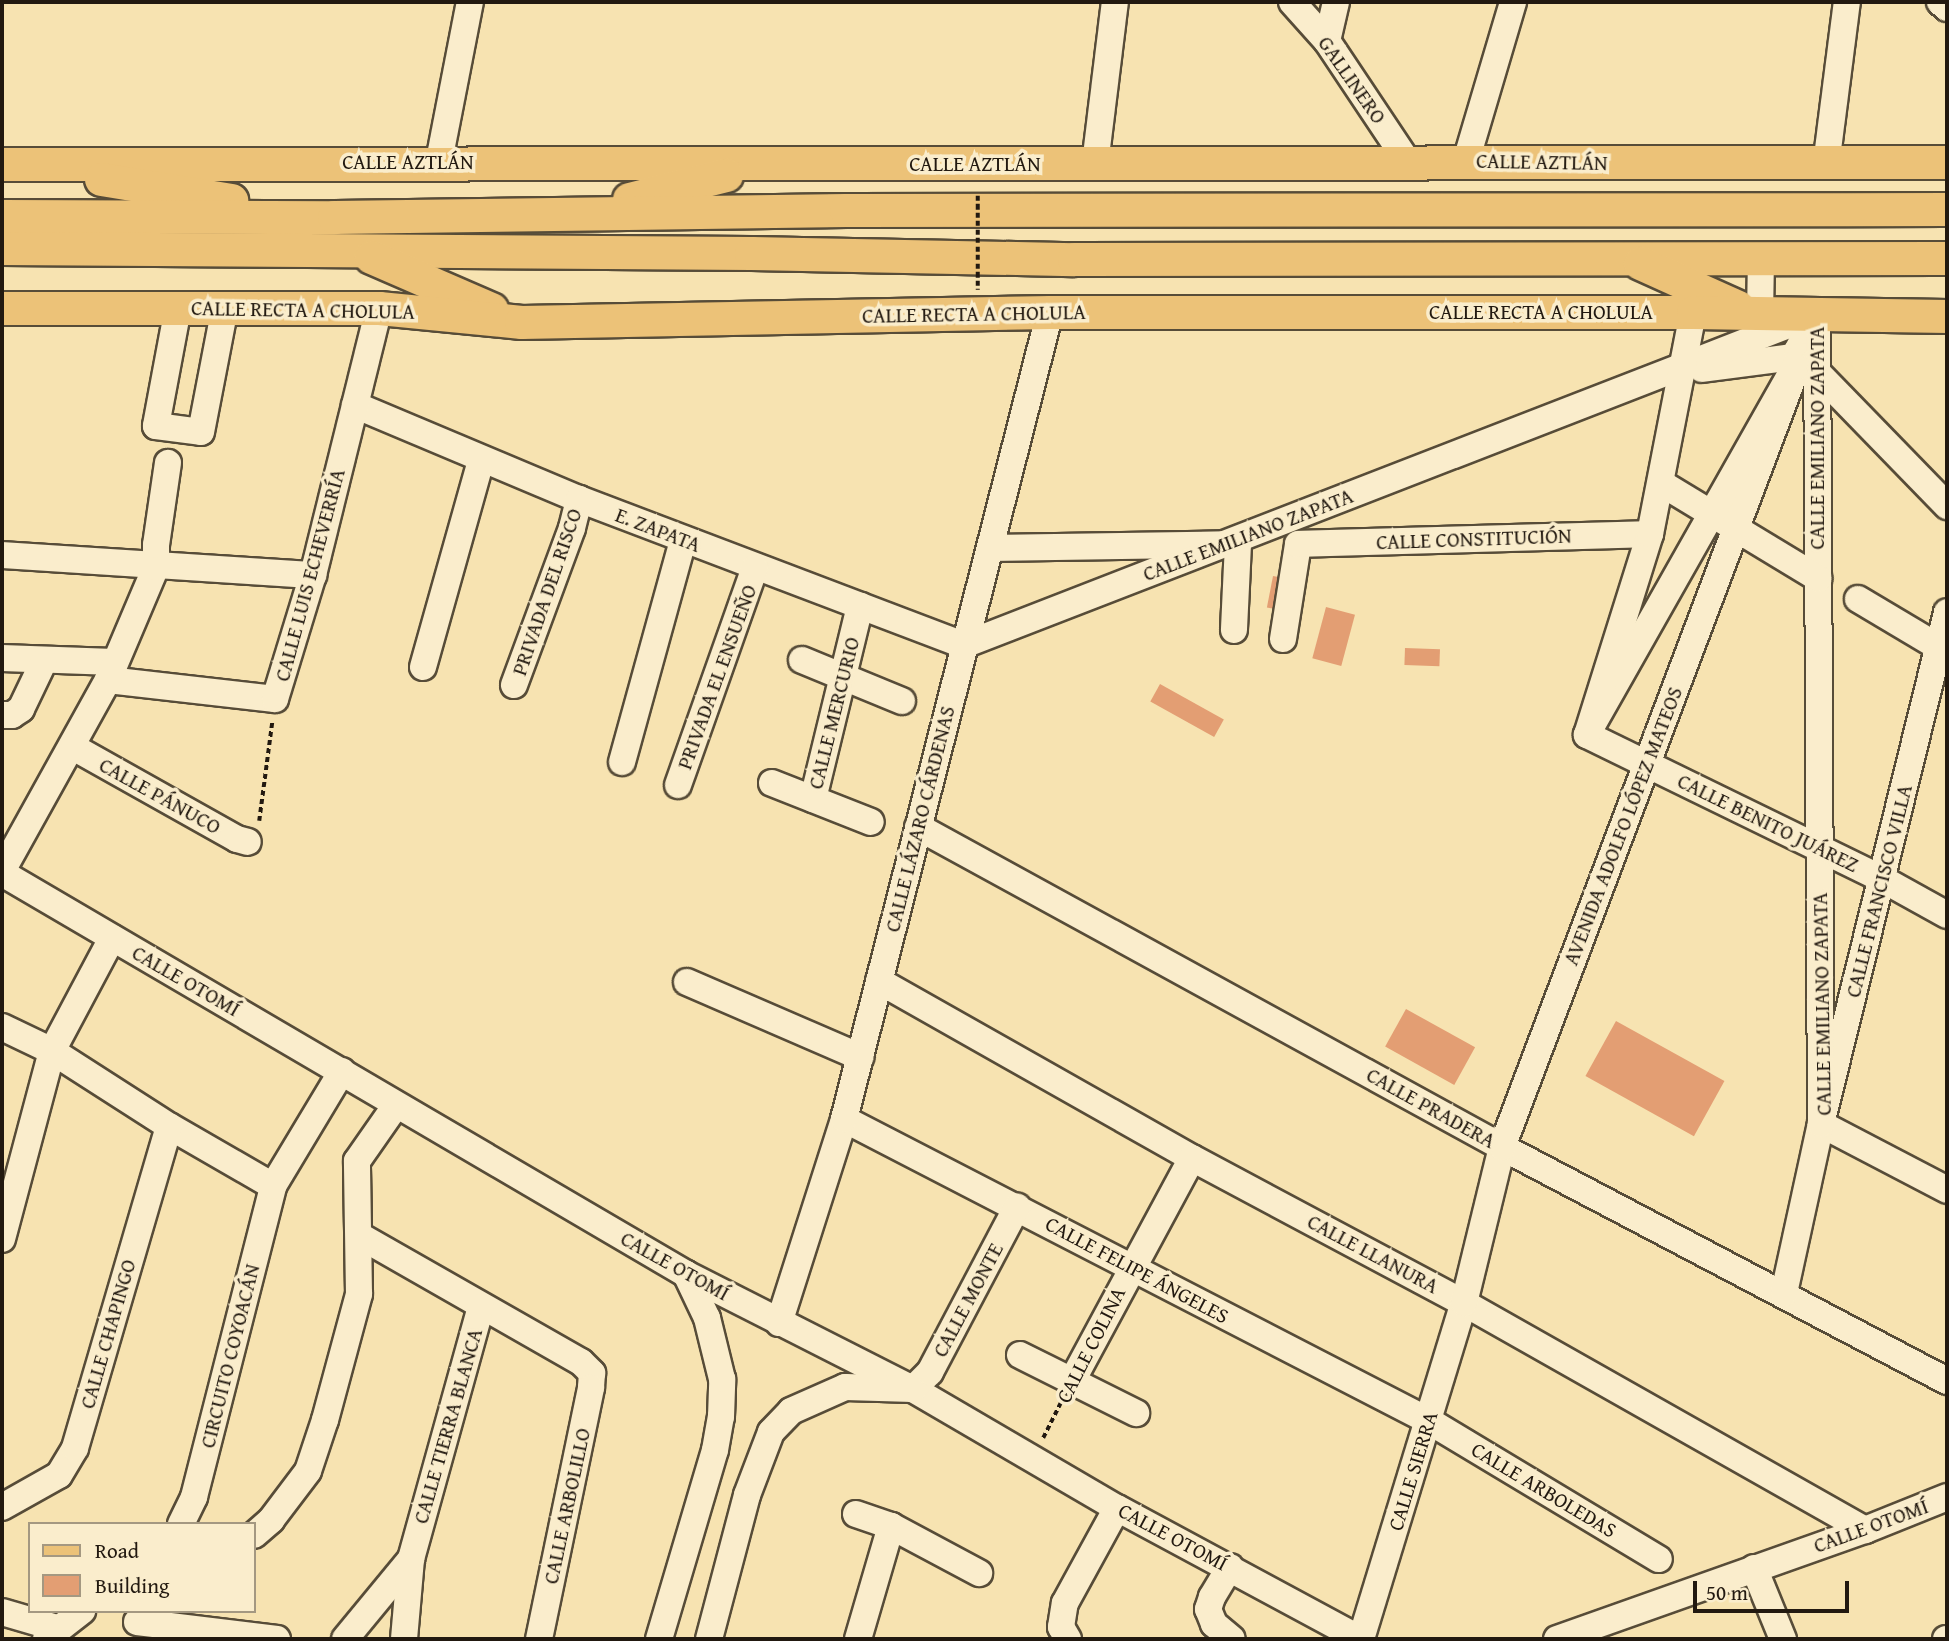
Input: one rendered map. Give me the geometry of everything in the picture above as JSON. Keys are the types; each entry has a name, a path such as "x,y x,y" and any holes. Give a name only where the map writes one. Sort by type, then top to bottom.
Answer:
{"main road":[{"name":"CALLE AZTLÁN","path":"4,164 439,161 1095,164 1466,161 1826,165 1947,162"},
{"path":"4,164 334,217"},
{"path":"575,213 772,164"},
{"path":"1095,164 1180,210"},
{"path":"2,216 334,217 575,213 1947,209"},
{"path":"2,248 751,253 1074,260 1947,258"},
{"path":"359,251 521,322"},
{"path":"1629,258 1762,318"},
{"name":"CALLE RECTA A CHOLULA","path":"2,308 379,308 521,322 1050,312 1693,312 1762,318 1817,314 1947,316"}],"street":[{"path":"439,161 470,2"},
{"path":"1095,164 1115,2"},
{"name":"GALLINERO","path":"1292,2 1327,41 1407,161"},
{"path":"1327,41 1336,2"},
{"path":"1466,161 1513,2"},
{"path":"1826,165 1847,2"},
{"path":"1940,2 1947,8"},
{"path":"1761,258 1762,318 1947,506"},
{"path":"178,308 156,426 201,432 225,307"},
{"name":"CALLE LUIS ECHEVERRÍA","path":"275,699 313,575 379,308"},
{"name":"CALLE LÁZARO CÁRDENAS","path":"779,1322 844,1119 1050,312"},
{"path":"1587,735 1650,534 1693,312"},
{"name":"AVENIDA ADOLFO LÓPEZ MATEOS","path":"1464,1303 1502,1147 1736,528 1805,360 1817,314"},
{"name":"CALLE EMILIANO ZAPATA","path":"964,645 1684,368 1762,318"},
{"path":"1684,368 1805,360"},
{"name":"CALLE EMILIANO ZAPATA","path":"1805,360 1818,578 1821,1124 1947,1191"},
{"name":"AVENIDA ADOLFO LÓPEZ MATEOS","path":"1587,735 1712,514 1805,360"},
{"name":"E. ZAPATA","path":"355,405 481,460 683,540 964,645"},
{"path":"424,667 481,460"},
{"path":"2,872 73,747 111,671 156,567 156,545 168,463"},
{"path":"1661,483 1818,578"},
{"name":"PRIVADA DEL RISCO","path":"514,685 572,528 579,499"},
{"name":"CALLE CONSTITUCIÓN","path":"1283,639 1298,544 1650,534"},
{"path":"622,762 683,540"},
{"path":"990,548 1231,544 1234,630"},
{"path":"2,555 313,575"},
{"name":"PRIVADA EL ENSUEÑO","path":"678,785 755,568"},
{"path":"1858,599 1943,649"},
{"name":"CALLE MERCURIO","path":"860,606 813,799 871,822"},
{"name":"CALLE FRANCISCO VILLA","path":"1784,1293 1821,1124 1943,649 1947,612"},
{"path":"2,657 111,671 275,699"},
{"path":"802,660 902,701"},
{"path":"2,715 12,715 20,709 44,661"},
{"name":"CALLE BENITO JUÁREZ","path":"1587,735 1820,848 1947,915"},
{"name":"CALLE PÁNUCO","path":"73,747 237,839 248,842"},
{"path":"772,783 813,799"},
{"name":"CALLE PRADERA","path":"918,827 1502,1147 1947,1381"},
{"name":"CALLE OTOMÍ","path":"2,872 686,1273 913,1389 1117,1508 1361,1639"},
{"path":"2,1239 52,1051 112,938"},
{"name":"CALLE LLANURA","path":"878,981 1192,1158 1464,1303 1865,1530"},
{"path":"687,982 860,1056"},
{"path":"2,1027 52,1051 169,1126 273,1186"},
{"name":"CIRCUITO COYOACÁN","path":"182,1522 194,1497 273,1186 342,1071"},
{"path":"256,1533 271,1520 308,1471 359,1294 360,1236 356,1161 396,1105"},
{"name":"CALLE FELIPE ÁNGELES","path":"844,1119 1429,1421"},
{"name":"CALLE CHAPINGO","path":"2,1507 59,1475 75,1448 169,1126"},
{"name":"CALLE COLINA","path":"1072,1381 1192,1158"},
{"name":"CALLE MONTE","path":"913,1389 930,1372 1017,1207"},
{"name":"CALLE TIERRA BLANCA","path":"360,1236 481,1307 411,1559 404,1639"},
{"path":"659,1639 715,1450 721,1417 719,1367 707,1318 686,1273"},
{"name":"CALLE SIERRA","path":"1361,1639 1464,1303"},
{"name":"CALLE ARBOLILLO","path":"481,1307 581,1362 592,1373 592,1388 539,1639"},
{"path":"1020,1355 1136,1413"},
{"path":"709,1639 747,1495 771,1432 791,1411 845,1387 913,1389"},
{"name":"CALLE ARBOLEDAS","path":"1429,1421 1659,1559"},
{"name":"CALLE OTOMÍ","path":"1558,1639 1865,1530 1947,1497"},
{"path":"1068,1639 1061,1626 1065,1603 1117,1508"},
{"path":"856,1514 891,1526 979,1573"},
{"path":"858,1639 891,1526"},
{"name":"CALLE TIERRA BLANCA","path":"345,1639 411,1559"},
{"path":"1230,1567 1208,1609 1214,1624 1232,1639"},
{"path":"1754,1568 1783,1639"},
{"path":"2,1612 52,1634 79,1613"},
{"path":"137,1622 277,1639"}],"path":[{"path":"978,196 978,290"},
{"name":"CALLE LUIS ECHEVERRÍA","path":"248,842 257,831 275,699"},
{"name":"CALLE COLINA","path":"1033,1459 1072,1381"}],"building":[{"path":"1273,576 1289,579 1283,610 1267,607"},
{"path":"1326,607 1355,615 1341,666 1312,658"},
{"path":"1405,648 1440,649 1439,666 1404,665"},
{"path":"1160,684 1224,719 1214,737 1150,701"},
{"path":"1406,1009 1475,1047 1454,1085 1385,1047"},
{"path":"1616,1021 1724,1081 1694,1136 1585,1076"}]}
